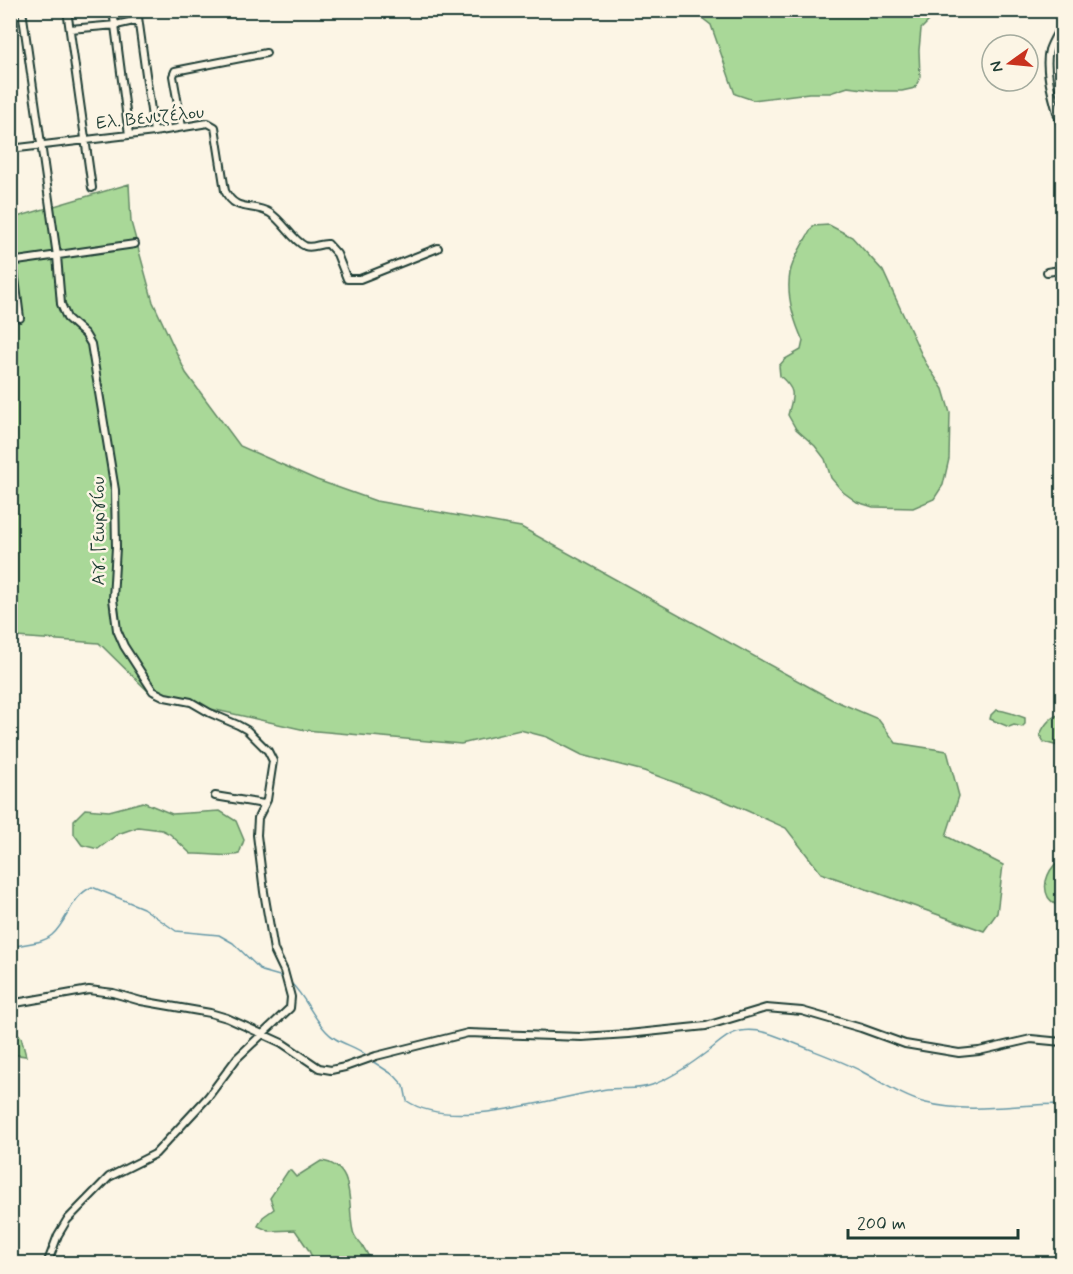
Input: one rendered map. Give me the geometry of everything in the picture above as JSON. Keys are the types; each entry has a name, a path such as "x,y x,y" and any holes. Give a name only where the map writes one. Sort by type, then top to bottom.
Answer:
{"street":[{"name":"Αγ. Γεωργίου","path":"22,10 57,256 62,309 67,318 85,334 92,344 101,411 109,444 115,490 116,547 113,599 117,630 124,646 153,691 165,697 191,702 247,730 268,751 273,761 267,800 258,818 257,836 274,950 286,977 292,1003 290,1008 264,1033"},
{"path":"67,10 92,188"},
{"path":"113,10 129,135"},
{"path":"137,10 154,132"},
{"path":"70,28 116,25 138,20"},
{"path":"1062,24 1047,62 1052,94 1062,131"},
{"path":"182,128 173,76 175,71 267,53"},
{"name":"Ελ. Βενιζέλου","path":"10,149 212,124 216,132 225,191 229,198 240,207 252,206 268,211 280,219 304,246 328,244 337,254 347,279 360,279 438,248"},
{"path":"20,318 12,262 135,244"},
{"path":"1047,272 1060,270 1062,272"},
{"path":"215,796 264,804"},
{"path":"10,1004 99,990 156,1004 210,1013 264,1033 318,1068 325,1070 345,1067 376,1056 468,1033 582,1036 628,1034 706,1026 766,1008 802,1011 905,1044 959,1053 979,1051 1031,1039 1062,1042"},
{"path":"47,1263 58,1235 67,1220 109,1178 155,1154 208,1097 237,1058 264,1033"}],"green space":[{"path":"693,11 952,11 930,20 921,29 920,77 915,88 902,91 879,91 848,87 830,93 809,93 753,100 735,94 711,25"},
{"path":"129,184 131,222 153,302 186,373 240,446 317,480 376,501 521,527 831,699 878,719 896,743 947,751 959,796 946,836 1003,865 997,913 984,931 821,873 786,828 725,801 644,771 582,755 547,737 520,730 461,744 305,730 153,696 99,643 16,637 11,639 10,219"},
{"path":"829,225 852,237 883,271 925,362 943,389 950,413 949,459 943,485 934,499 913,508 873,507 857,502 843,492 831,478 825,459 815,446 796,429 788,415 792,394 789,386 780,376 779,366 785,359 801,350 803,341 792,308 789,290 791,267 813,226"},
{"path":"996,710 1025,718 1025,724 1022,727 1014,725 1009,727 990,719"},
{"path":"1062,714 1062,750 1058,746 1044,742 1040,735 1048,722"},
{"path":"143,802 172,814 220,811 236,821 244,840 239,854 227,856 191,854 170,834 162,830 138,827 118,834 98,849 82,845 74,834 74,820 85,809 109,811"},
{"path":"1062,859 1062,910 1048,897 1046,881 1050,870"},
{"path":"10,1025 21,1037 26,1056 11,1054"},
{"path":"321,1161 332,1164 340,1170 345,1179 354,1233 372,1263 315,1263 295,1230 269,1231 258,1226 263,1217 274,1209 270,1198 288,1171 296,1177"}],"waterway":[{"path":"10,948 48,938 62,923 79,896 92,887 143,908 176,931 219,935 233,943 262,971 283,977"},
{"path":"290,982 330,1035 366,1055"},
{"path":"372,1061 395,1076 404,1086 407,1101 426,1110 477,1113 505,1110 607,1089 646,1087 679,1072 731,1034 755,1031 775,1035 836,1060 926,1103 960,1108 1062,1104"}]}
